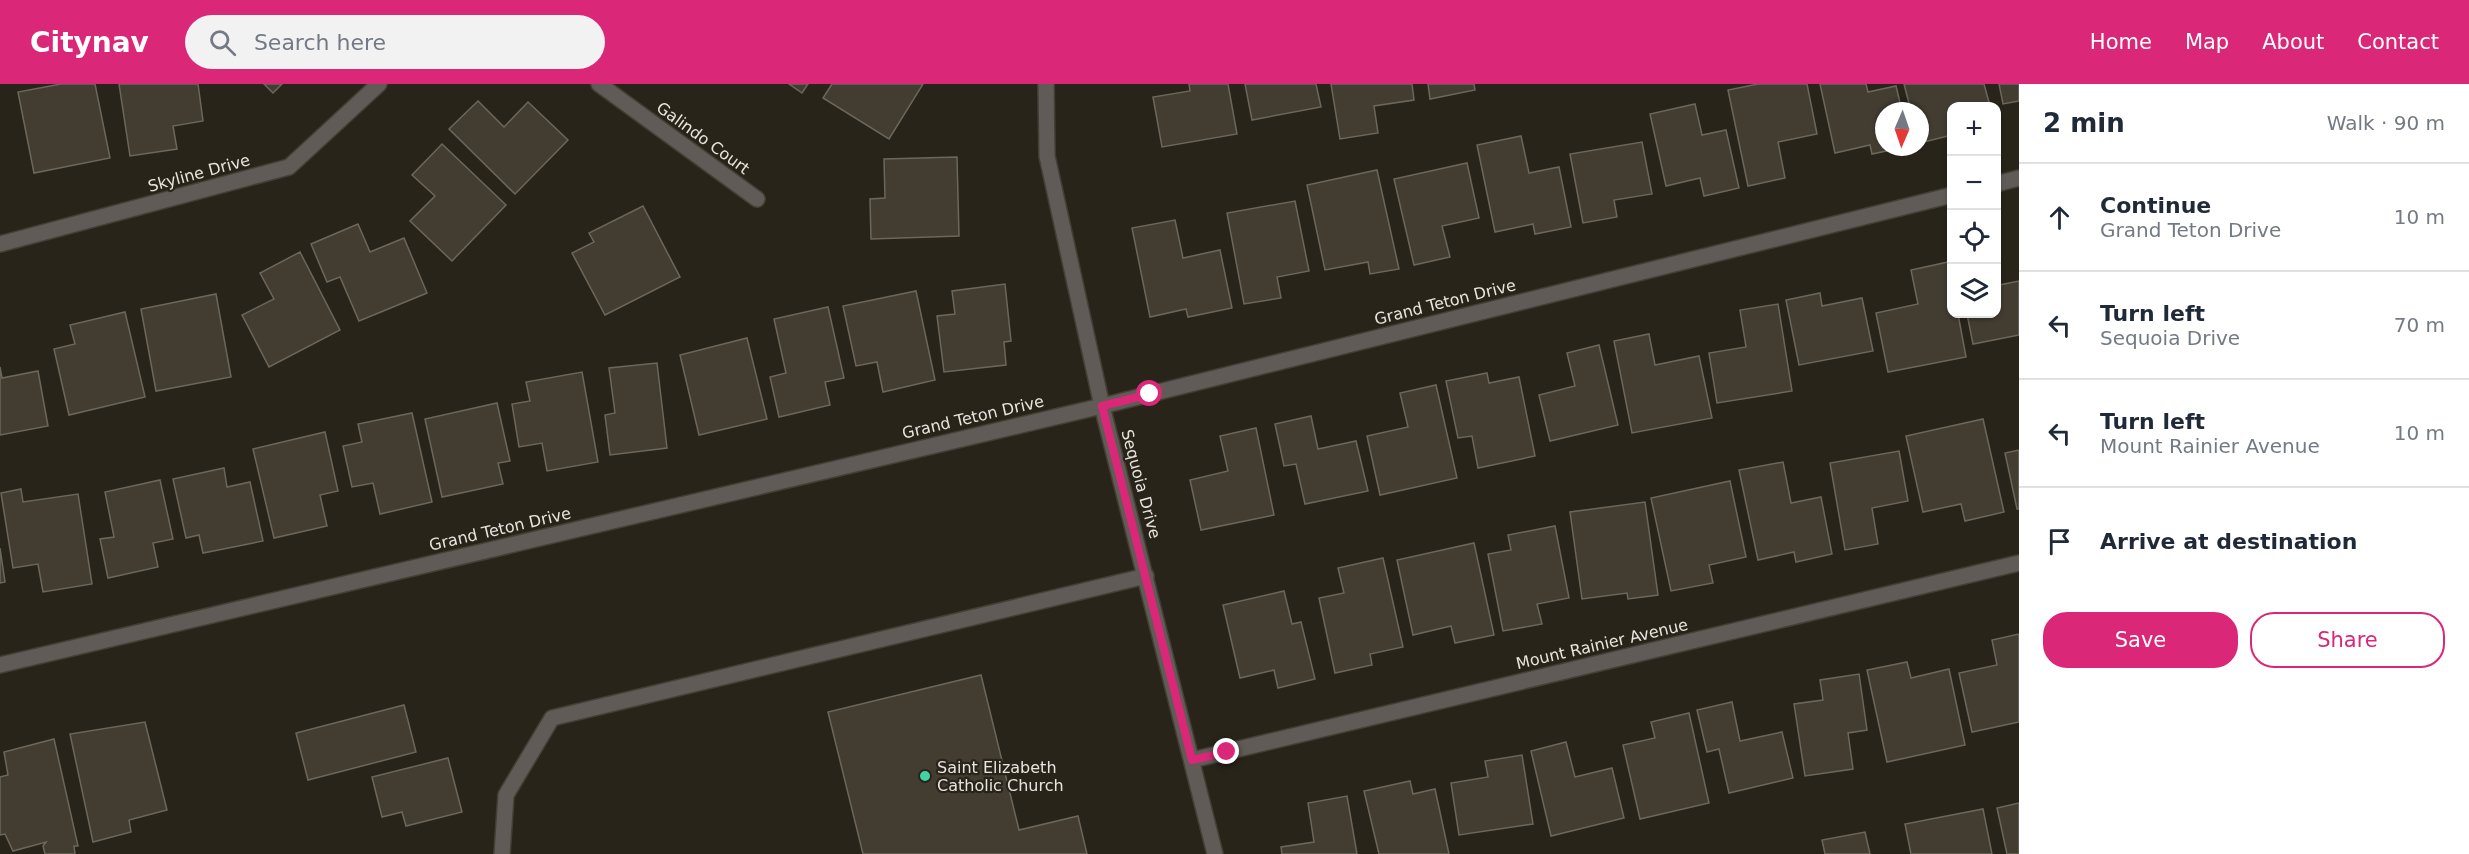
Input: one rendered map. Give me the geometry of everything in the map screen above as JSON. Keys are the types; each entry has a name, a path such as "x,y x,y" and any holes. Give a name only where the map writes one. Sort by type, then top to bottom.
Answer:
{"street":[{"name":"Skyline Drive","path":"0,244 289,167 379,84"},
{"name":"Galindo Court","path":"599,84 757,199"},
{"name":"Sequoia Drive","path":"1046,84 1047,156 1102,406 1215,854"},
{"path":"2001,183 2019,178"},
{"name":"Grand Teton Drive","path":"0,666 1102,406 1947,196"},
{"name":"Mount Rainier Avenue","path":"1192,760 2019,563"},
{"path":"502,854 506,795 552,718 1146,576"}],"building":[{"path":"61,84 95,84 110,158 34,173 18,92"},
{"path":"119,84 198,84 203,121 173,126 177,149 130,156"},
{"path":"264,84 282,84 273,93"},
{"path":"789,84 808,84 802,93"},
{"path":"832,84 923,84 889,139 823,98"},
{"path":"1189,84 1228,84 1237,134 1162,147 1153,97 1190,91"},
{"path":"1245,84 1316,84 1321,107 1252,120"},
{"path":"1331,84 1412,84 1414,100 1374,106 1378,133 1340,139"},
{"path":"1428,84 1474,84 1475,90 1430,99"},
{"path":"1758,84 1807,84 1817,134 1778,142 1785,178 1748,186 1728,90"},
{"path":"1820,84 1866,84 1868,92 1896,86 1900,102 1875,102 1875,153 1872,154 1870,145 1835,153"},
{"path":"1904,84 1984,84 1989,102 1947,102 1947,136 1929,141 1929,102 1909,102"},
{"path":"1999,84 2019,84 2019,101 2003,104"},
{"path":"478,101 504,127 528,102 568,140 515,194 449,129"},
{"path":"1695,104 1702,135 1726,130 1739,188 1704,196 1700,178 1666,186 1650,114"},
{"path":"1521,136 1529,173 1559,167 1571,227 1535,234 1533,224 1495,232 1477,145"},
{"path":"1642,142 1652,194 1614,200 1617,217 1583,223 1570,154"},
{"path":"442,144 506,205 452,261 410,221 435,196 412,175"},
{"path":"957,157 959,236 871,239 870,199 885,198 884,159"},
{"path":"1467,163 1479,218 1442,226 1450,257 1414,265 1394,179"},
{"path":"1377,170 1399,269 1370,274 1368,262 1325,270 1307,185"},
{"path":"1295,201 1309,271 1277,277 1281,298 1244,304 1227,213"},
{"path":"643,206 680,277 605,315 572,253 594,242 589,233"},
{"path":"1175,220 1183,258 1220,250 1232,308 1188,317 1186,309 1150,317 1132,228"},
{"path":"358,224 370,252 404,238 427,293 359,321 340,277 327,282 311,244"},
{"path":"300,252 340,330 269,367 242,315 274,299 260,273"},
{"path":"1947,262 1947,318 1959,318 1966,357 1888,372 1876,313 1918,304 1911,270"},
{"path":"2019,281 2019,335 1973,344 1968,318 2001,318 2001,285"},
{"path":"1005,284 1011,341 1004,342 1006,365 944,372 937,316 955,314 952,291"},
{"path":"916,291 935,380 883,392 877,362 856,366 843,306"},
{"path":"1820,293 1822,306 1862,298 1873,351 1799,365 1786,300"},
{"path":"216,294 231,377 156,391 141,309"},
{"path":"1778,304 1792,391 1717,403 1709,353 1746,347 1740,310"},
{"path":"828,307 844,378 825,382 830,405 779,417 770,377 786,373 774,319"},
{"path":"125,312 145,397 69,415 54,349 75,344 70,325"},
{"path":"1649,334 1655,365 1699,356 1712,418 1632,433 1614,341"},
{"path":"747,338 767,419 699,435 680,355"},
{"path":"1599,345 1618,425 1550,441 1539,395 1575,386 1567,353"},
{"path":"657,363 667,448 610,455 605,415 615,413 609,368"},
{"path":"0,367 2,378 38,371 48,426 0,435"},
{"path":"582,372 598,462 547,471 542,443 519,447 512,404 530,401 526,382"},
{"path":"1487,373 1489,383 1519,377 1535,456 1478,468 1472,436 1458,438 1446,381"},
{"path":"1436,385 1457,478 1380,495 1367,436 1408,427 1400,393"},
{"path":"497,403 510,461 498,463 503,484 442,497 425,419"},
{"path":"412,413 432,502 380,514 373,483 352,487 343,446 362,442 358,424"},
{"path":"1311,416 1318,449 1356,441 1368,491 1305,504 1296,464 1284,466 1275,424"},
{"path":"1983,419 2004,512 1965,521 1961,504 1923,512 1906,436"},
{"path":"1256,428 1274,515 1201,530 1190,480 1228,471 1220,436"},
{"path":"325,432 338,491 320,495 327,526 274,538 253,449"},
{"path":"2019,450 2019,509 2017,509 2005,453"},
{"path":"1899,451 1908,501 1872,508 1878,544 1845,550 1830,463"},
{"path":"1783,462 1791,503 1821,497 1832,554 1796,562 1794,552 1758,560 1739,470"},
{"path":"224,468 227,487 250,482 263,541 203,553 199,535 186,538 173,479"},
{"path":"160,480 173,539 153,543 158,567 108,578 100,539 114,537 105,492"},
{"path":"1730,481 1746,557 1709,565 1713,583 1671,591 1651,498"},
{"path":"21,489 23,502 78,494 92,584 43,592 38,564 13,568 1,493"},
{"path":"1645,502 1658,595 1628,599 1627,593 1582,599 1570,512"},
{"path":"1555,526 1569,598 1537,604 1542,624 1503,631 1488,554 1511,550 1508,535"},
{"path":"1474,543 1494,635 1455,643 1451,626 1413,635 1397,560"},
{"path":"0,548 5,582 0,583"},
{"path":"1383,558 1403,647 1370,654 1372,665 1335,673 1319,598 1344,593 1338,568"},
{"path":"1284,591 1292,624 1301,622 1315,679 1278,688 1274,670 1240,678 1223,605"},
{"path":"2019,634 2019,722 1972,732 1959,673 1997,665 1992,640"},
{"path":"1907,662 1911,678 1949,669 1965,745 1887,762 1867,670"},
{"path":"1859,674 1867,730 1848,733 1853,769 1805,776 1794,704 1823,700 1820,680"},
{"name":"Saint Elizabeth Catholic Church","path":"981,675 1019,830 1078,816 1087,854 863,854 828,712"},
{"path":"1732,702 1740,741 1782,732 1793,778 1729,793 1719,749 1707,752 1697,710"},
{"path":"404,705 416,752 308,780 296,733"},
{"path":"1689,713 1709,803 1640,819 1623,745 1655,738 1651,722"},
{"path":"145,722 167,810 129,820 131,832 93,842 70,734"},
{"path":"54,739 78,846 74,846 75,854 45,854 43,846 46,842 13,851 5,834 0,835 0,777 8,775 4,752"},
{"path":"1566,742 1575,777 1612,768 1624,818 1551,836 1531,751"},
{"path":"1522,755 1533,824 1459,835 1451,783 1488,777 1485,761"},
{"path":"448,758 462,812 406,826 402,812 382,817 372,777"},
{"path":"1410,781 1413,794 1435,789 1449,854 1379,854 1364,791"},
{"path":"1347,796 1357,854 1282,854 1281,847 1314,842 1308,803"},
{"path":"2019,803 2019,854 2007,854 1997,808"},
{"path":"1983,809 1992,854 1911,854 1905,824"},
{"path":"1865,832 1870,854 1825,854 1822,840"}],"place":[{"name":"Saint Elizabeth Catholic Church","path":"925,776"}],"route":[{"path":"1150,394 1102,406 1192,760 1227,752"}]}
